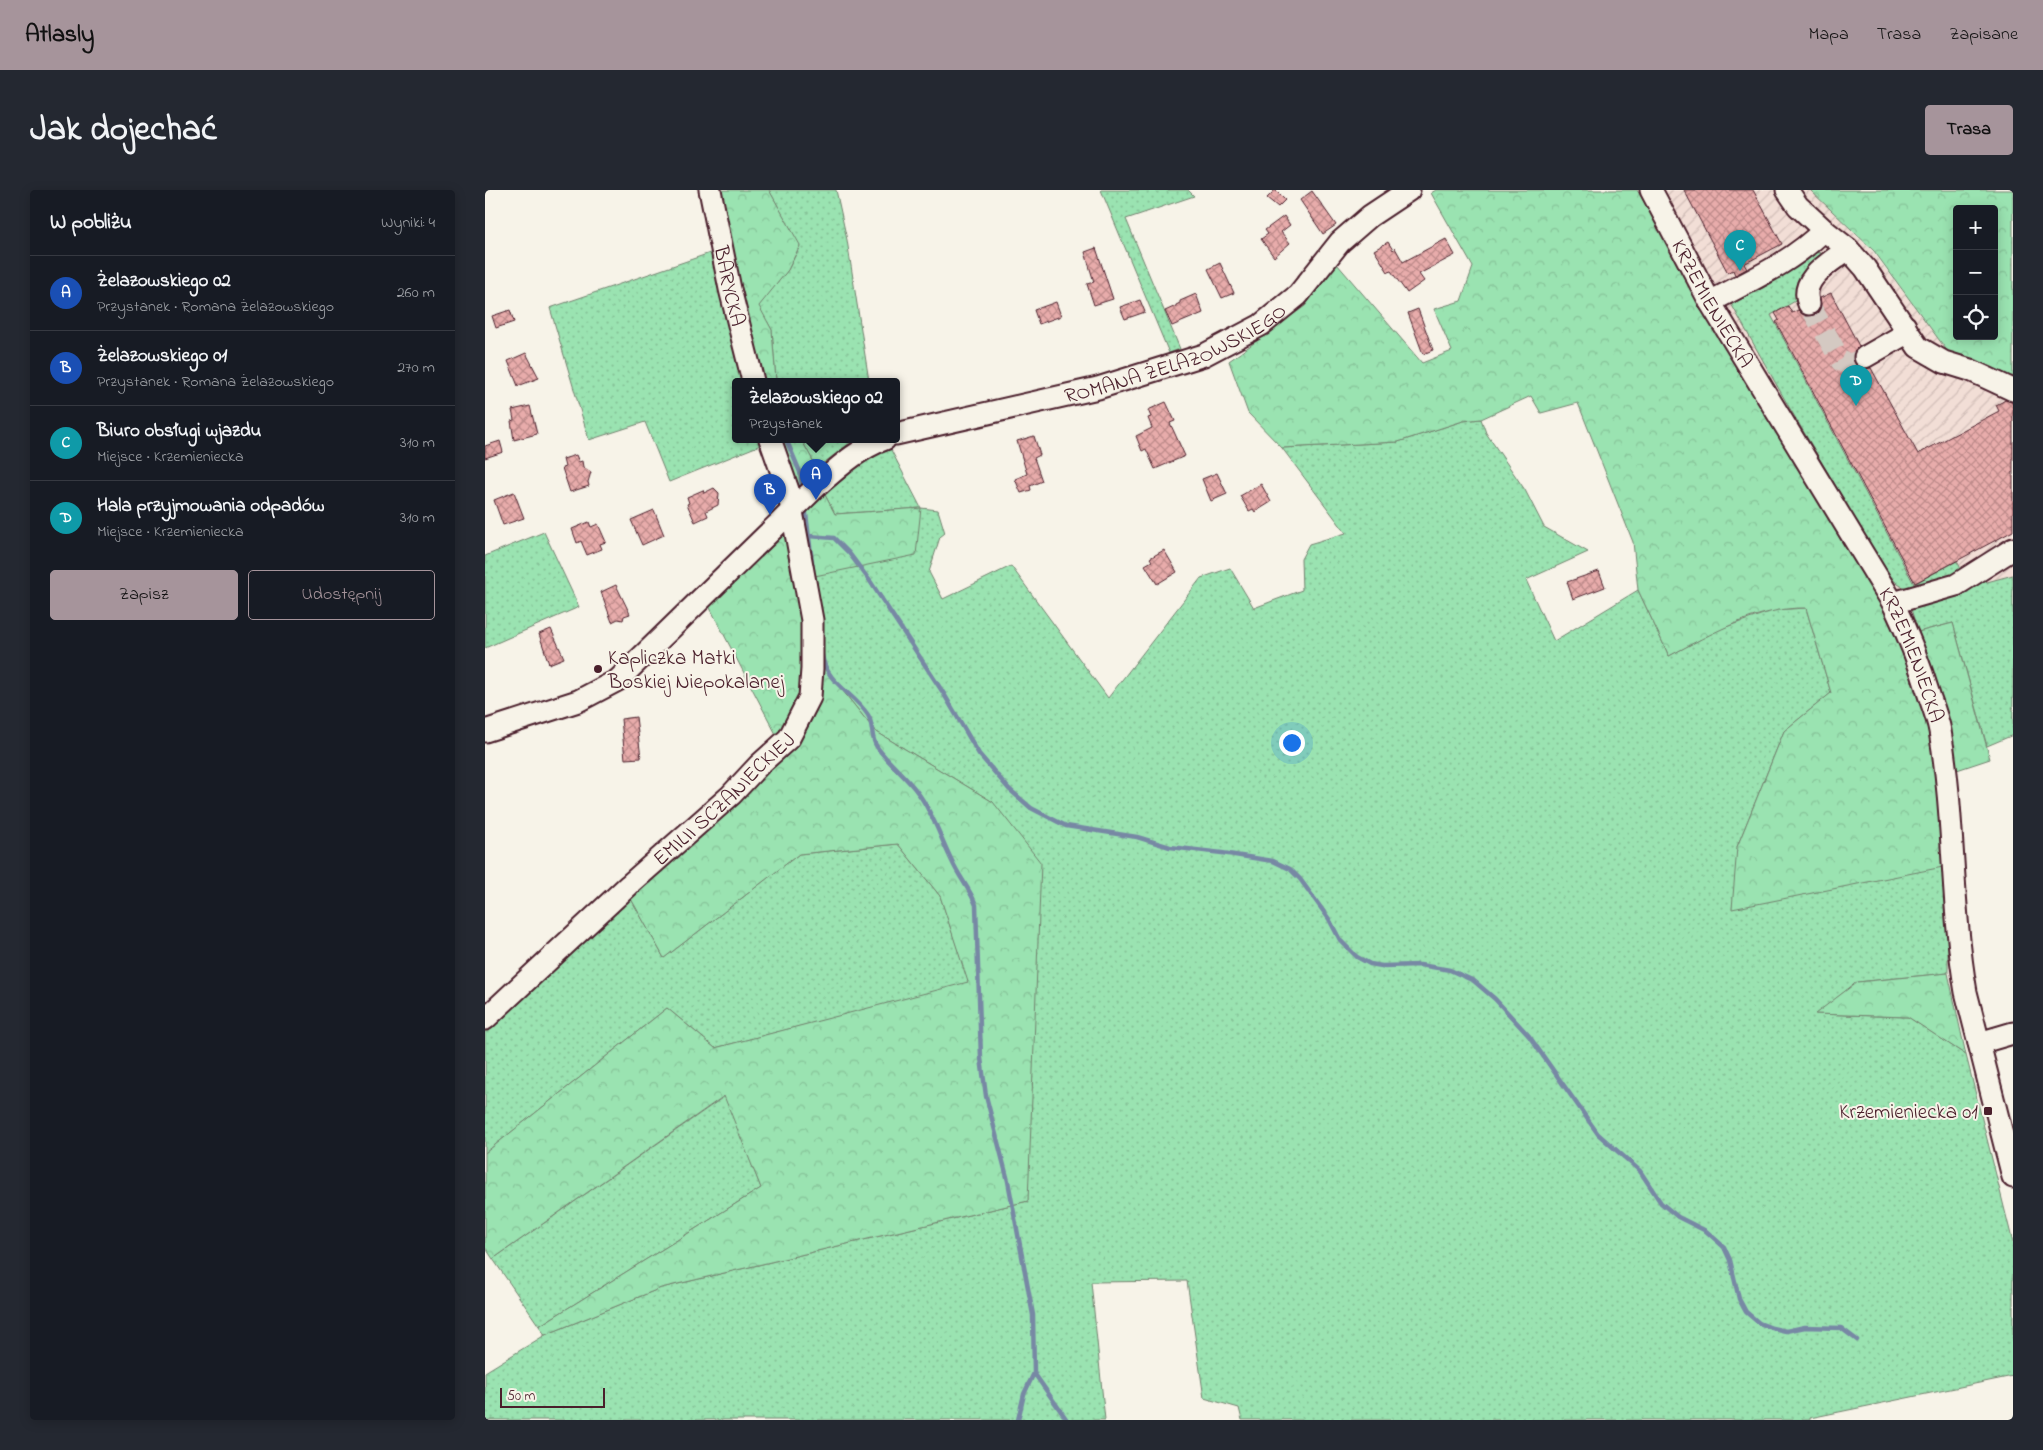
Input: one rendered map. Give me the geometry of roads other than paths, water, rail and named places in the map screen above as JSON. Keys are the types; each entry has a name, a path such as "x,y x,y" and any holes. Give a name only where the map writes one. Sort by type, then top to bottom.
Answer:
{"street":[{"name":"BARYCKA","path":"710,190 730,289 752,378"},
{"name":"ROMANA ŻELAZOWSKIEGO","path":"900,433 1098,388 1203,355 1261,325 1298,295 1340,242 1369,216 1409,190"},
{"name":"KRZEMIENIECKA","path":"1651,190 1710,302 1893,603 1908,633 1921,668 1940,730 1950,813 1954,896 1961,962 1979,1043 2013,1177"},
{"path":"1787,190 1798,206 1848,249 1865,268 1918,347 1944,362 1970,370 2013,390"},
{"path":"1710,302 1791,259 1806,248 1824,230"},
{"path":"1809,304 1806,293 1808,284 1813,277 1848,249"},
{"path":"1865,357 1900,337 1905,326"},
{"path":"771,443 794,508"},
{"path":"485,731 578,701 618,680 812,491 846,460 876,443"},
{"name":"EMILII SCZANIECKIEJ","path":"485,1019 629,884 731,795 759,765 789,738 810,697 812,669 812,620 794,508"},
{"path":"1893,603 1956,585 2013,549"},
{"path":"1979,1043 2013,1033"}],"waterway":[{"path":"788,443 800,472 803,491"},
{"path":"805,506 813,570"},
{"path":"809,536 834,538 849,553 870,581 944,694 979,754 1009,789 1031,808 1066,826 1137,837 1170,847 1273,861 1290,869 1300,879 1329,919 1340,940 1357,957 1370,964 1382,966 1420,965 1450,970 1474,981 1495,999 1529,1036 1598,1134 1640,1171 1661,1203 1678,1217 1706,1231 1724,1247 1730,1260 1739,1299 1746,1312 1759,1323 1772,1328 1786,1331 1805,1327 1841,1328 1857,1340"},
{"path":"822,655 829,673 868,715 873,739 877,747 923,801 976,905 981,1058 986,1096 1008,1181 1033,1315 1034,1373 1024,1394 1018,1420"},
{"path":"1034,1373 1067,1420"}],"tunnel":[{"path":"1809,304 1841,361 1851,363 1865,357"}],"place":[{"name":"Biuro obsługi wjazdu","path":"1740,271"},
{"name":"Hala przyjmowania odpadów","path":"1856,406"},
{"name":"Żelazowskiego 02","path":"816,500"},
{"name":"Żelazowskiego 01","path":"770,515"},
{"name":"Kapliczka Matki Boskiej Niepokalanej","path":"598,669"},
{"name":"Krzemieniecka 01","path":"1988,1111"}]}
